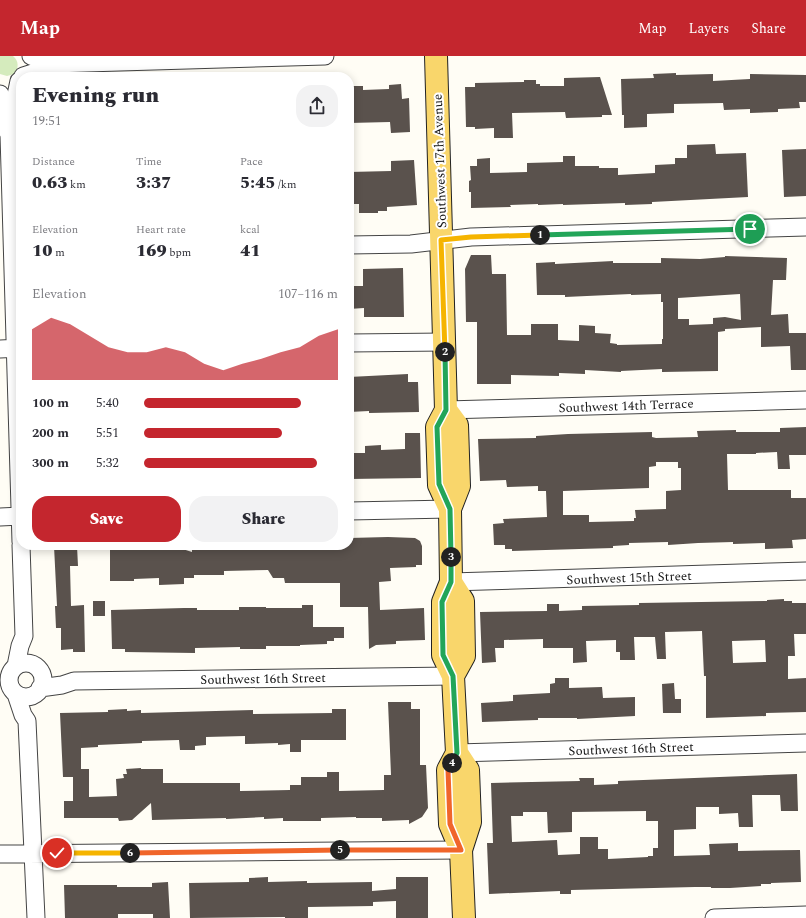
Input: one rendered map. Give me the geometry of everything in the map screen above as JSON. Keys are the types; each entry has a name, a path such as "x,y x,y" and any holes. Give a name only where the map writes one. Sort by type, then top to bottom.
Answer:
{"main road":[{"name":"Southwest 17th Avenue","path":"436,56 446,410 437,427 439,484 450,509 451,582 442,602 443,655 453,676 457,753 448,770 450,824 461,850 464,918"}],"street":[{"path":"25,56 27,64 25,72"},
{"path":"31,56 52,64 325,56"},
{"path":"37,72 52,64"},
{"path":"0,84 7,85 16,81"},
{"path":"0,94 3,121 9,135"},
{"path":"16,97 14,121 9,135 12,348 16,423"},
{"path":"354,245 411,244 471,237 806,227"},
{"path":"354,343 445,342"},
{"name":"Southwest 14th Terrace","path":"446,410 806,400"},
{"path":"354,511 450,509"},
{"path":"0,516 16,516"},
{"path":"21,550 24,636 29,647 37,680 32,714 28,721 36,918"},
{"name":"Southwest 15th Street","path":"451,582 806,571"},
{"path":"24,636 9,680 23,715 28,721"},
{"path":"9,680 25,663 37,680"},
{"name":"Southwest 16th Street","path":"37,680 63,677 74,681 453,676"},
{"path":"9,680 26,697 37,680"},
{"name":"Southwest 16th Street","path":"457,753 806,743"},
{"path":"0,854 461,850"},
{"path":"714,918 806,915"}],"green space":[{"path":"0,56 13,56 15,58 18,65 14,74 7,76 0,74"}],"building":[{"path":"676,73 676,75 713,74 713,81 750,79 750,74 806,75 806,102 799,102 800,108 778,109 778,112 750,113 750,109 724,110 723,103 674,104 674,113 647,114 647,127 624,128 624,115 622,115 621,79 654,78 653,74"},
{"path":"600,77 612,115 602,115 602,117 566,118 565,112 512,113 513,138 494,138 494,128 475,129 475,127 466,127 465,87 475,87 475,83 524,82 524,80 536,80 536,84 540,84 540,86 564,86 564,78"},
{"path":"401,84 402,99 409,98 410,132 391,133 390,122 354,123 354,86 363,86 363,90 389,89 389,85"},
{"path":"715,144 716,154 746,153 748,197 652,202 652,204 538,204 510,205 511,207 471,208 471,192 469,192 469,181 471,180 470,166 477,166 477,159 490,158 490,173 527,172 527,163 563,162 563,156 575,156 575,166 618,168 618,175 655,173 655,165 675,164 675,158 687,158 687,145"},
{"path":"806,149 806,196 784,197 782,150"},
{"path":"414,160 417,205 387,207 387,211 378,211 378,213 359,213 359,204 354,204 354,172 391,171 391,161"},
{"path":"471,255 491,255 492,274 506,274 507,335 531,335 531,324 558,324 558,340 579,341 579,325 595,326 595,333 611,334 610,343 617,345 662,344 663,302 661,302 661,294 565,297 565,295 537,295 536,263 555,262 555,264 613,261 613,263 661,263 661,258 700,259 725,256 787,258 786,280 773,280 771,315 788,314 789,333 806,333 806,370 791,370 790,346 761,347 761,327 725,329 725,331 718,332 718,371 662,372 662,369 621,372 585,370 585,374 559,373 559,376 511,375 511,384 477,384 477,322 466,322 465,269","holes":["740,294 741,320 725,317 713,318 713,324 689,325 689,319 678,319 678,298"]},
{"path":"403,268 404,317 364,317 364,308 354,309 354,286 363,286 363,269"},
{"path":"408,374 408,382 418,382 419,412 354,412 354,377"},
{"path":"806,427 806,455 789,455 790,469 778,469 777,452 727,454 728,490 791,490 791,498 806,498 806,539 792,540 793,548 765,549 765,543 733,544 733,542 668,545 668,542 629,543 629,545 613,546 613,548 512,551 512,549 505,549 505,545 494,545 493,524 504,523 503,519 547,517 546,491 538,491 538,486 507,487 506,480 480,481 478,439 536,438 536,436 568,434 652,432 652,437 656,438 698,437 697,431 736,430 736,432 780,432 780,428","holes":["656,462 678,462 678,468 681,468 681,490 666,491 666,509 635,510 636,518 634,518 634,521 589,522 589,515 563,515 563,491 649,488 649,467 656,466"]},
{"path":"405,433 420,433 421,478 354,479 354,453 365,453 365,446 381,445 381,450 405,449"},
{"path":"354,538 415,538 420,541 422,546 422,565 416,565 416,567 390,568 391,581 379,582 380,610 424,608 425,640 396,641 396,644 376,645 369,649 368,607 340,607 340,583 285,583 284,578 273,578 268,570 224,571 224,575 194,575 194,578 184,578 184,584 159,585 159,578 134,579 134,581 110,581 110,550 186,550 192,552 192,550 354,550"},
{"path":"54,550 77,550 78,566 70,566 71,606 84,605 85,652 73,652 73,649 61,650 61,628 56,628 55,606 57,606"},
{"path":"784,599 784,601 792,601 792,603 806,603 806,634 794,634 795,656 788,656 788,679 806,678 806,712 766,713 766,716 706,718 706,676 704,676 702,631 665,632 666,659 657,659 655,637 634,637 635,660 620,660 620,652 616,652 616,640 586,641 587,662 573,663 573,648 543,648 543,639 504,640 504,648 495,648 496,662 482,663 480,612 547,611 547,604 559,604 559,611 582,610 582,606","holes":["765,640 766,662 733,663 732,641"]},
{"path":"93,601 105,601 105,616 93,616"},
{"path":"302,605 313,605 313,627 344,627 344,638 334,638 334,641 327,641 327,644 266,646 266,649 240,649 240,647 195,648 195,653 125,652 125,649 112,649 111,610 197,608 197,610 239,610 239,607 302,608"},
{"path":"555,678 569,678 569,688 602,687 603,698 635,697 635,716 577,719 538,718 538,720 482,722 481,703 513,701 513,695 550,693 550,684 555,683"},
{"path":"674,683 675,699 681,699 681,713 663,713 662,684"},
{"path":"388,702 411,702 411,709 420,709 420,765 426,765 428,808 422,817 409,824 409,820 382,821 382,818 356,817 321,818 321,821 283,821 283,818 264,819 264,817 152,820 151,803 132,820 119,821 118,818 64,818 64,801 73,801 73,777 63,777 60,713 108,712 108,710 127,709 127,711 141,710 141,713 253,710 253,714 332,713 332,709 346,709 346,740 301,740 301,752 290,752 290,744 245,744 245,736 206,737 206,745 195,746 195,750 180,750 179,740 142,741 142,743 98,745 98,747 81,748 81,769 89,769 89,797 117,796 116,779 124,778 123,774 127,774 126,769 141,768 163,769 163,783 240,783 240,791 290,790 290,785 301,785 301,777 327,777 327,772 339,772 339,791 384,790 384,775 391,775"},
{"path":"797,774 798,811 781,811 780,795 752,795 753,827 739,827 738,813 719,814 719,807 696,807 696,829 674,830 674,856 710,855 709,844 738,843 738,851 800,850 801,882 771,883 761,884 761,886 730,888 695,887 571,890 571,894 560,894 560,891 489,894 487,843 493,843 491,783 580,781 579,778 594,778 594,785 618,784 618,781","holes":["646,811 646,821 658,821 658,848 653,848 653,856 648,857 608,859 608,849 598,849 598,837 580,837 580,854 558,855 557,840 512,842 511,816 523,816 523,812 547,812 548,833 572,832 572,812"]},
{"path":"268,877 268,882 372,882 372,891 396,889 396,877 428,877 428,918 396,918 396,901 373,902 373,906 308,907 308,918 190,918 189,883 249,882 249,878"},
{"path":"168,882 170,918 153,918 153,914 118,914 118,918 65,918 64,885 117,885 117,887 152,887 152,883"}],"route":[{"path":"57,853 461,850 450,824 448,770 457,753 453,676 443,655 442,602 451,582 450,509 439,484 437,427 446,410 441,240 471,237 750,229"}]}
